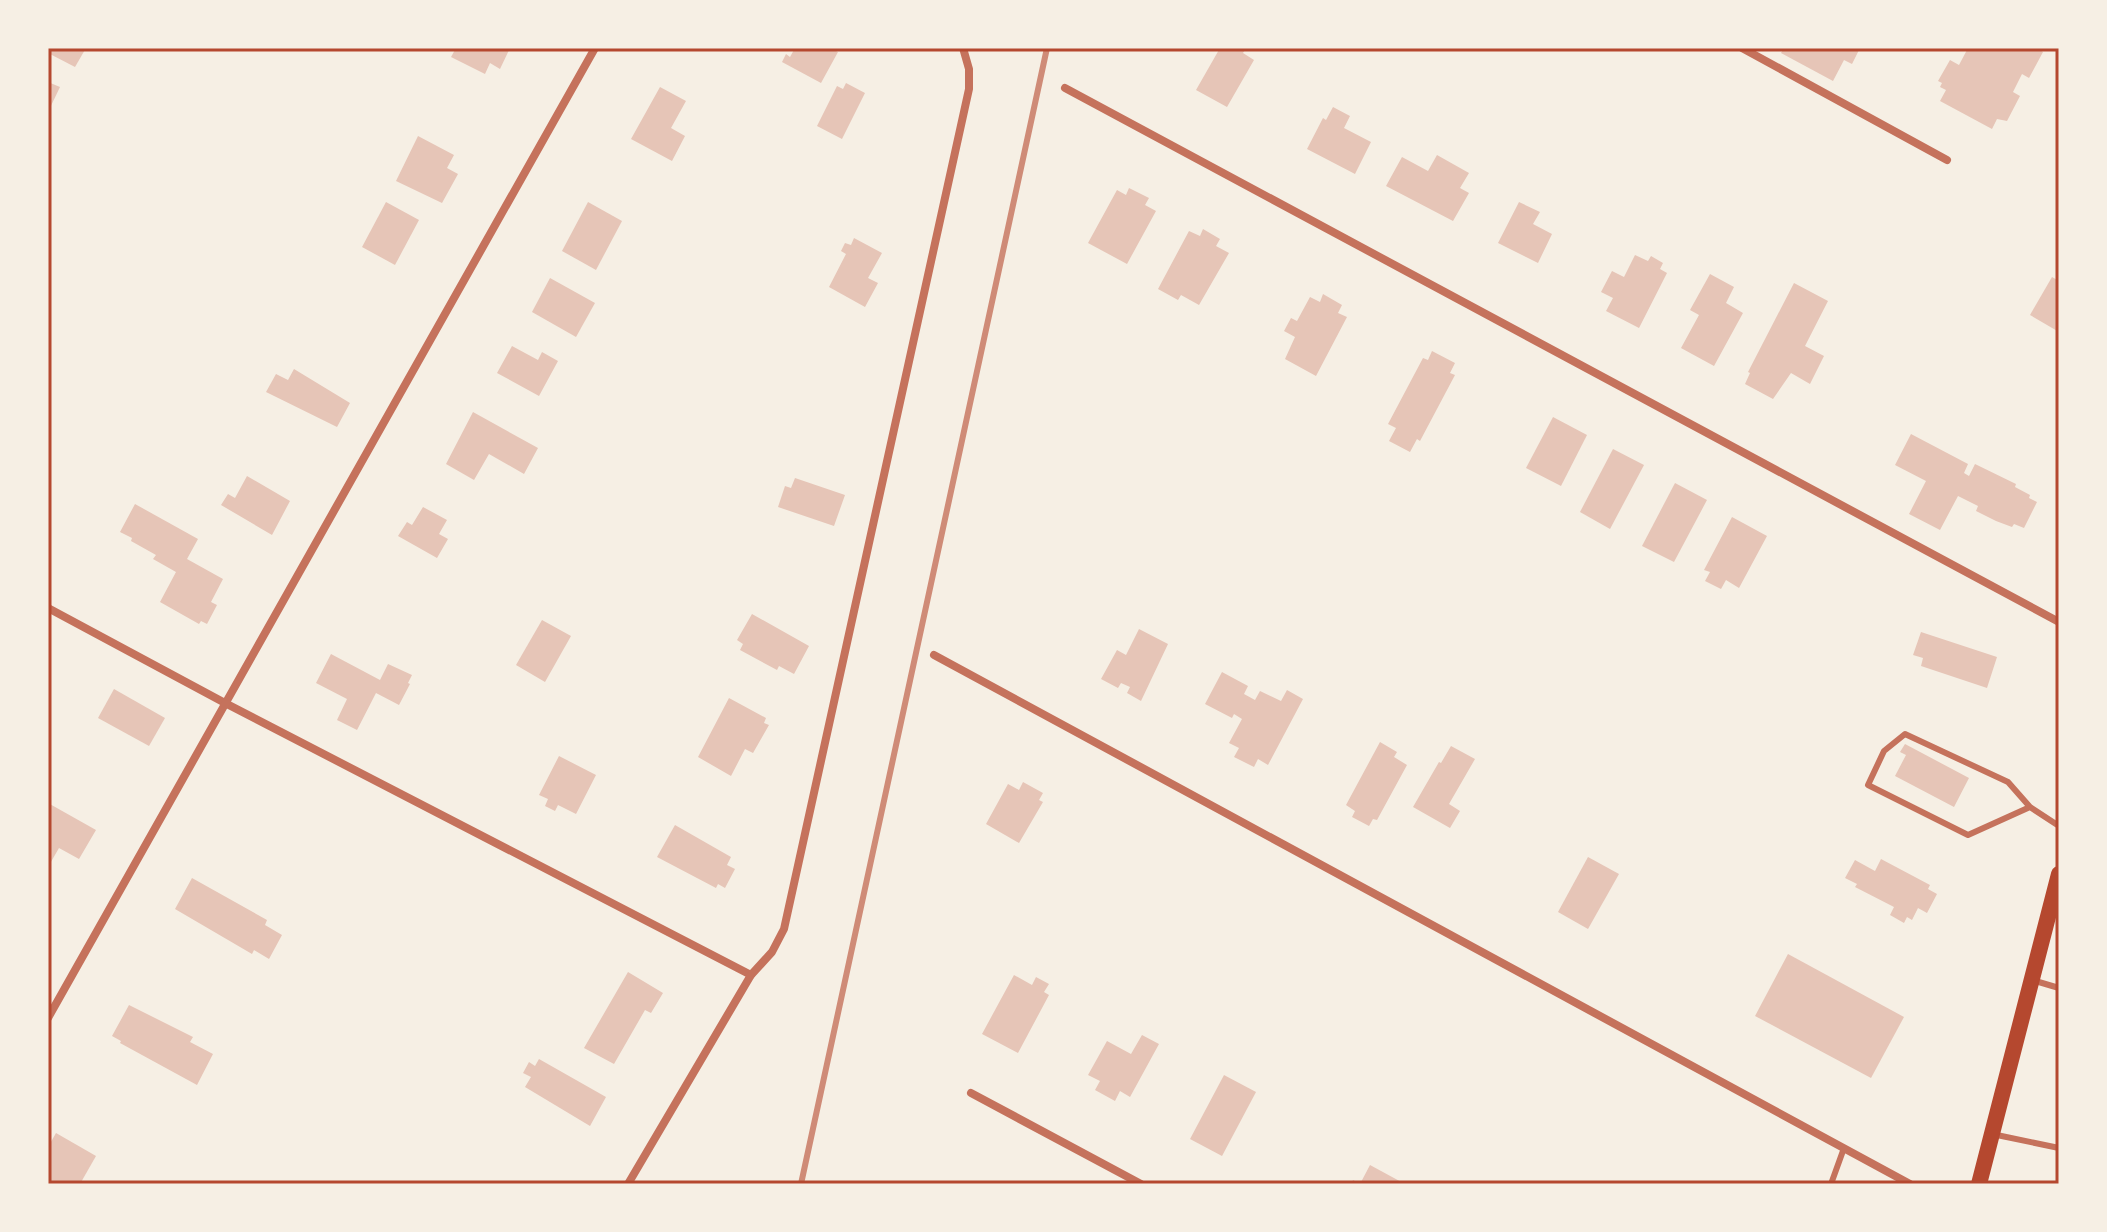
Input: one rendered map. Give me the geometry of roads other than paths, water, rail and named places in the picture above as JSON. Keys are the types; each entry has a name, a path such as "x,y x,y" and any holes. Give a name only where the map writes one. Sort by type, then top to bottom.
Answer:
{"main road":[{"path":"1979,1184 2059,874"}],"street":[{"path":"48,1018 595,48"},
{"path":"1742,48 1947,160"},
{"path":"628,1184 751,975 772,952 784,929 969,89 964,51"},
{"path":"1065,88 2059,622"},
{"path":"48,608 751,975"},
{"path":"934,655 1910,1184"},
{"path":"971,1093 1141,1184"}],"lane":[{"path":"2030,807 1968,835 1868,785 1884,751 1905,734 2008,782 2030,807 2059,826"},
{"path":"2032,980 2059,988"},
{"path":"1992,1134 2059,1148"},
{"path":"1831,1184 1844,1148"}],"railway":[{"path":"801,1184 1047,48"}]}
